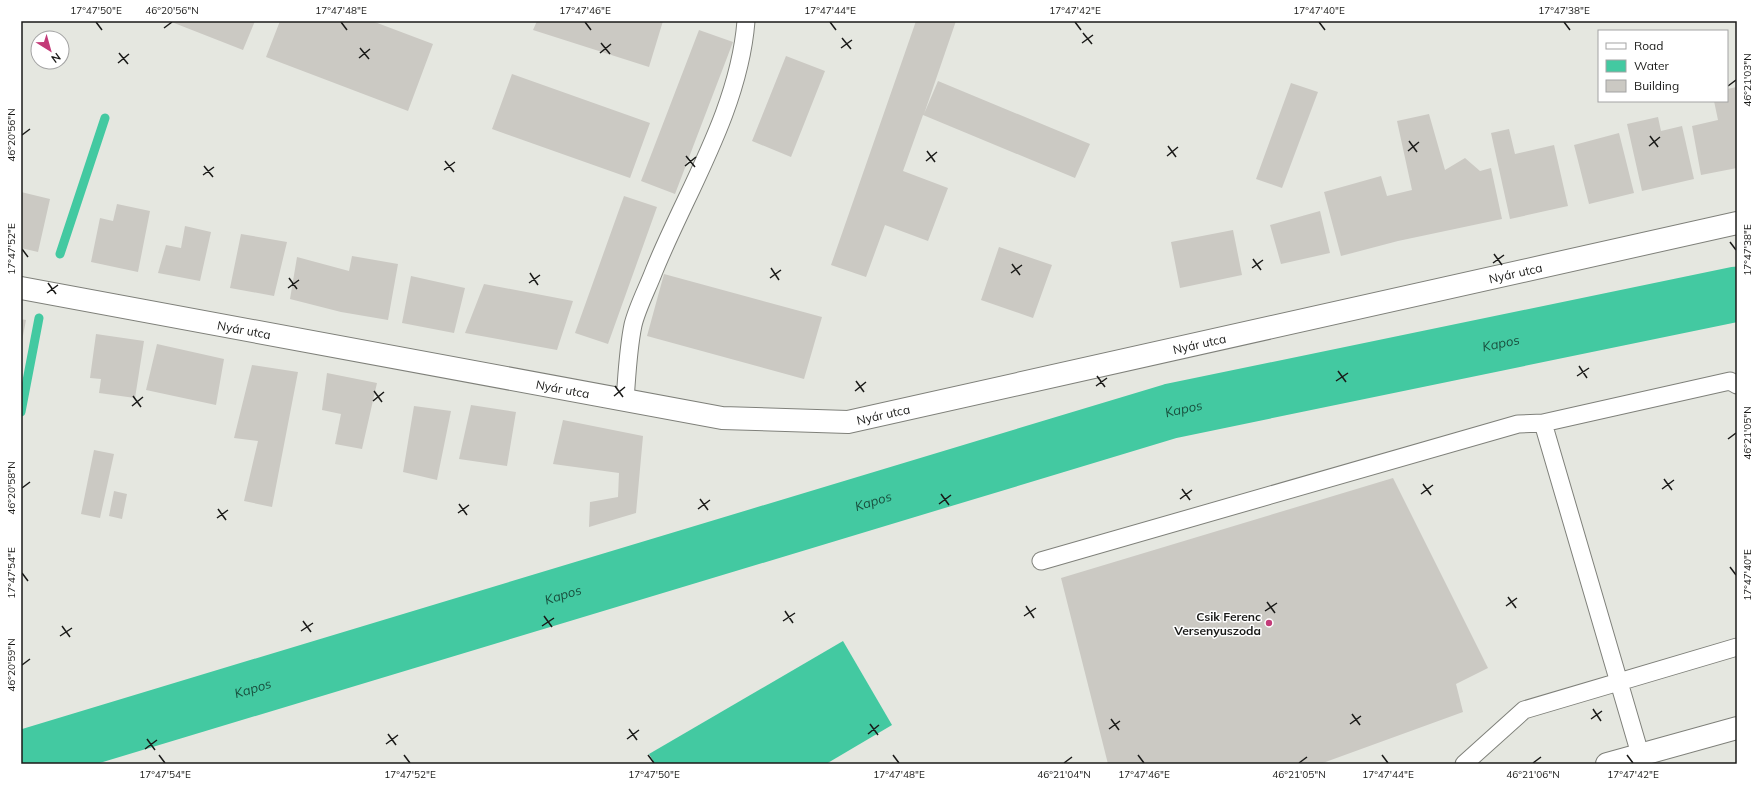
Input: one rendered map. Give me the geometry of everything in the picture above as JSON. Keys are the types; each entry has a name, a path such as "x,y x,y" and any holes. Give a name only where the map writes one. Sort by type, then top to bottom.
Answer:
{"street":[{"name":"Nyár utca","path":"21,288 722,418 848,422 1737,223"},
{"path":"1607,764 1737,728"}],"lane":[{"path":"625,400 633,324 661,255 691,191 735,84 746,21"},
{"path":"1041,561 1518,424 1543,423 1730,381 1737,385"},
{"path":"1543,423 1640,754"},
{"path":"1464,764 1524,710 1737,647"}],"water":[{"path":"843,641 892,725 826,764 655,764 649,754"}],"building":[{"path":"169,21 255,21 243,50"},
{"path":"280,21 372,21 433,44 408,111 266,57"},
{"path":"537,21 663,21 649,67 533,30"},
{"path":"916,21 956,21 924,114 938,81 1090,144 1075,178 923,115 903,171 948,188 928,241 885,225 866,277 831,265"},
{"path":"699,30 733,42 675,194 641,181"},
{"path":"786,56 825,71 791,157 752,141"},
{"path":"512,74 650,123 630,178 492,129"},
{"path":"1291,83 1318,92 1282,188 1256,179"},
{"path":"1737,87 1737,168 1701,175 1692,126 1718,120 1714,102 1728,102 1728,89"},
{"path":"1429,114 1445,170 1465,158 1480,171 1491,168 1502,219 1398,241 1341,256 1324,192 1381,176 1387,196 1412,190 1397,121"},
{"path":"1658,117 1661,131 1682,126 1694,179 1642,191 1627,124"},
{"path":"1509,129 1515,154 1554,145 1568,206 1510,219 1491,133"},
{"path":"1619,133 1634,193 1589,204 1574,145"},
{"path":"21,192 50,199 38,252 21,248"},
{"path":"624,196 657,207 608,344 575,333"},
{"path":"117,204 150,211 138,272 91,262 100,218 113,221"},
{"path":"1320,211 1330,253 1281,264 1270,225"},
{"path":"185,226 211,232 200,281 158,273 166,245 181,248"},
{"path":"1233,230 1242,275 1180,288 1171,242"},
{"path":"241,234 287,242 274,296 230,288"},
{"path":"999,247 1052,265 1033,318 981,300"},
{"path":"352,256 398,264 388,320 341,312 290,299 297,257 349,271"},
{"path":"664,274 822,317 804,379 647,336"},
{"path":"411,276 465,288 454,333 402,323"},
{"path":"484,284 573,301 557,350 465,333"},
{"path":"21,319 26,320 22,341 21,341"},
{"path":"96,334 144,341 135,398 99,393 101,379 90,378"},
{"path":"157,344 224,359 216,405 146,390"},
{"path":"252,365 298,372 272,507 244,501 258,441 234,438"},
{"path":"327,373 377,383 362,449 335,444 341,414 322,410"},
{"path":"471,405 516,412 507,466 459,459"},
{"path":"414,406 451,411 437,480 403,472"},
{"path":"563,420 643,436 636,513 589,527 590,502 618,497 619,473 553,464"},
{"path":"94,450 114,454 100,518 81,514"},
{"name":"Csik Ferenc Versenyuszoda","path":"1393,478 1488,668 1456,684 1463,712 1320,764 1108,764 1061,578"},
{"path":"114,491 127,494 122,519 109,516"}],"waterway":[{"path":"60,254 105,118"},
{"name":"Kapos","path":"21,758 1171,411 1737,294"},
{"path":"21,412 39,318"}],"place":[{"name":"Csik Ferenc Versenyuszoda","path":"1269,623"}]}
